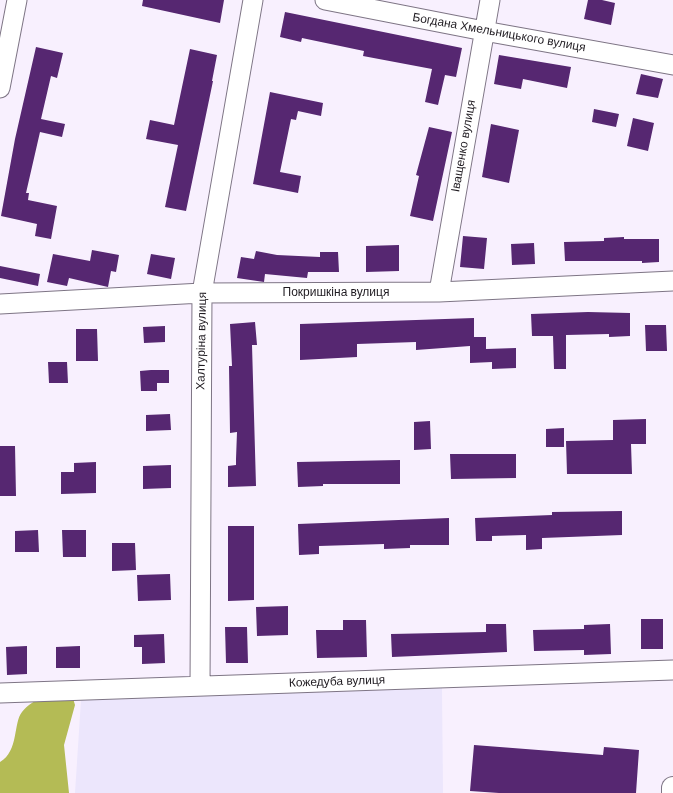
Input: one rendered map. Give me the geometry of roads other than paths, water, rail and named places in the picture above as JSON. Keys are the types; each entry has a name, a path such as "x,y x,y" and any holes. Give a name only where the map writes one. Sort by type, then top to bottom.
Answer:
{"street":[{"path":"0,88 17,0"},
{"name":"Халтуріна вулиця","path":"200,686 202,293 253,0"},
{"name":"Богдана Хмельницького вулиця","path":"324,0 673,65"},
{"name":"Іващенко вулиця","path":"439,292 490,0"},
{"name":"Покришкіна вулиця","path":"0,304 202,293 439,292 673,280"},
{"name":"Кожедуба вулиця","path":"0,693 673,670"},
{"path":"673,788 673,793"}]}
